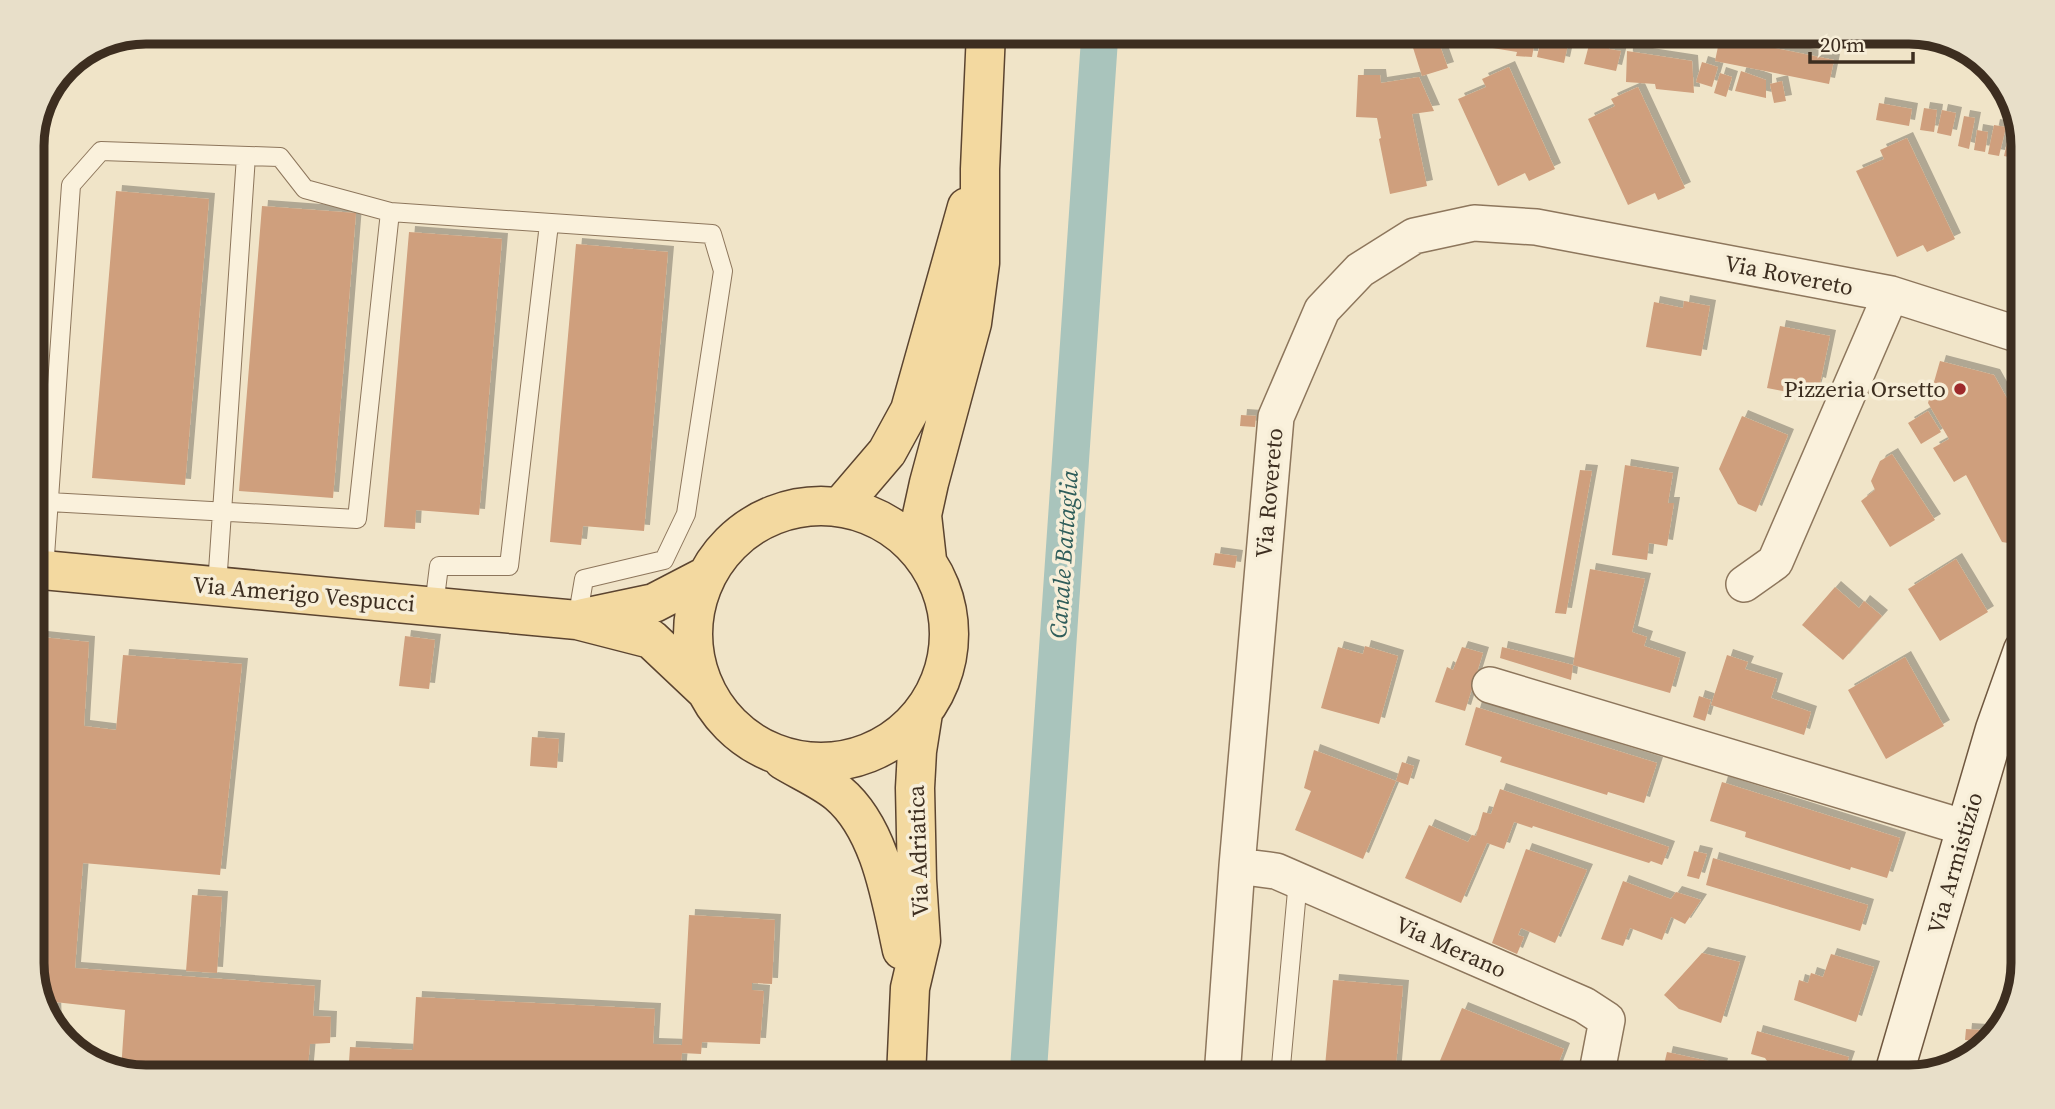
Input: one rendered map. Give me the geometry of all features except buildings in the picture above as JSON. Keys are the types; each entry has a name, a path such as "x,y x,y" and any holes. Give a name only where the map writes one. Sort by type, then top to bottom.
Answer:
{"main road":[{"path":"927,560 922,515 972,323 980,263 980,169 985,44"},
{"path":"840,507 887,452 910,410 964,215 980,169"},
{"path":"800,507 840,507 874,516 903,534 927,560 945,597 950,637 943,677 923,713 891,742 851,759 808,762 766,750 731,726 705,690 694,652 694,614 706,576 730,544 762,520 800,507"},
{"name":"Via Amerigo Vespucci","path":"44,571 577,620 651,639 705,690"},
{"name":"Via Amerigo Vespucci","path":"577,620 654,603 706,576"},
{"name":"Via Adriatica","path":"907,1065 910,988 921,941 915,788 923,713"},
{"name":"Via Adriatica","path":"766,750 838,793 856,812 882,865 910,988"}],"street":[{"name":"Via Rovereto","path":"1223,1065 1237,866 1276,416 1322,310 1360,270 1414,236 1474,223 1536,227 1891,294 2011,332"},
{"path":"1744,584 1775,562 1891,294"},
{"name":"Via Armistizio","path":"1897,1065 1995,729 2011,684"},
{"path":"1490,685 1966,828"},
{"name":"Via Merano","path":"1237,866 1276,871 1584,1005 1607,1020 1598,1065"}],"lane":[{"path":"44,533 49,502 71,185 102,151 280,157 305,189 390,212 712,234 723,271 685,514 664,560 584,579 577,620"},
{"path":"217,586 246,156"},
{"path":"49,502 357,519 390,212"},
{"path":"434,606 439,566 509,566 550,224"},
{"path":"1281,1065 1298,880"}],"waterway":[{"name":"Canale Battaglia","path":"1029,1065 1099,44"}],"place":[{"name":"Pizzeria Orsetto","path":"1960,389"}]}
